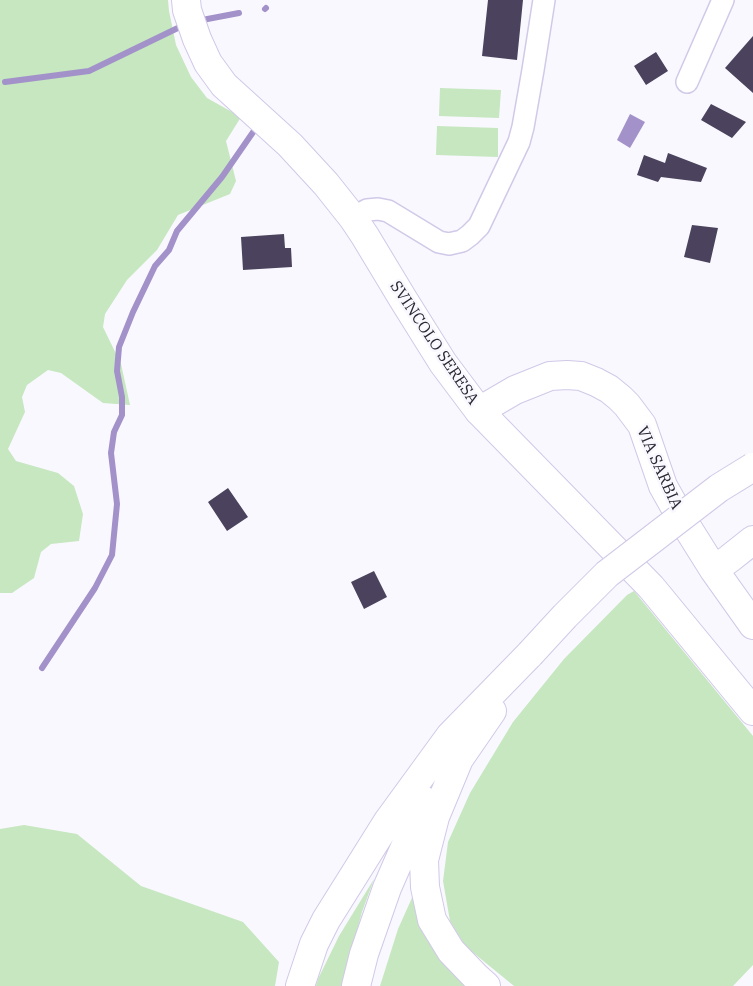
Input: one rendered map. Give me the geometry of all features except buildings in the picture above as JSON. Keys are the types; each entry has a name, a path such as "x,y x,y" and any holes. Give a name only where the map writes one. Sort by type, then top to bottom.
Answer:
{"main road":[{"name":"SVINCOLO SERESA","path":"186,0 187,10 197,39 208,63 224,85 290,144 353,218 444,363 479,411 651,587 753,711"},
{"name":"VIA SARBIA","path":"479,411 515,390 550,376 581,376 609,389 627,405 642,425 663,486 676,511 714,570 753,625"},
{"path":"300,986 322,928 359,866 388,821 450,736 608,574 719,488 753,467"},
{"path":"714,570 753,540"},
{"path":"486,986 451,951 432,920 425,887 424,860 435,817 459,759 530,654"},
{"path":"356,986 364,954 387,888 426,801 460,740 530,654"}],"street":[{"path":"353,218 367,210 378,209 388,211 438,242 449,244 462,241 479,226 519,142 523,128 544,0"},
{"path":"687,82 723,0"}],"green space":[{"path":"0,0 168,0 176,45 191,77 207,98 241,117 226,141 236,181 230,194 178,215 157,250 127,280 105,314 103,327 121,364 130,405 103,403 61,373 48,370 27,385 22,397 25,412 8,449 16,461 58,473 74,486 83,514 79,541 51,544 41,552 34,578 12,593 0,593"},
{"path":"440,88 501,90 499,118 439,116"},
{"path":"437,126 498,128 498,157 436,155"},
{"path":"634,591 753,736 753,965 733,986 514,986 465,946 450,921 443,881 448,842 470,793 513,722 564,659 627,595"},
{"path":"24,825 77,834 141,886 243,922 279,962 275,986 0,986 0,829"},
{"path":"374,879 362,912 342,986 316,986 339,936"},
{"path":"420,880 478,986 380,986 398,929"}],"shaded area":[{"path":"630,114 645,122 630,148 617,140"}],"waterway":[{"path":"197,21 239,13"},
{"path":"5,82 89,71 184,25"},
{"path":"42,668 95,588 112,555 117,504 111,453 114,432 122,415 122,397 117,371 119,347 155,266 169,250 177,231 222,177 258,125"}]}
